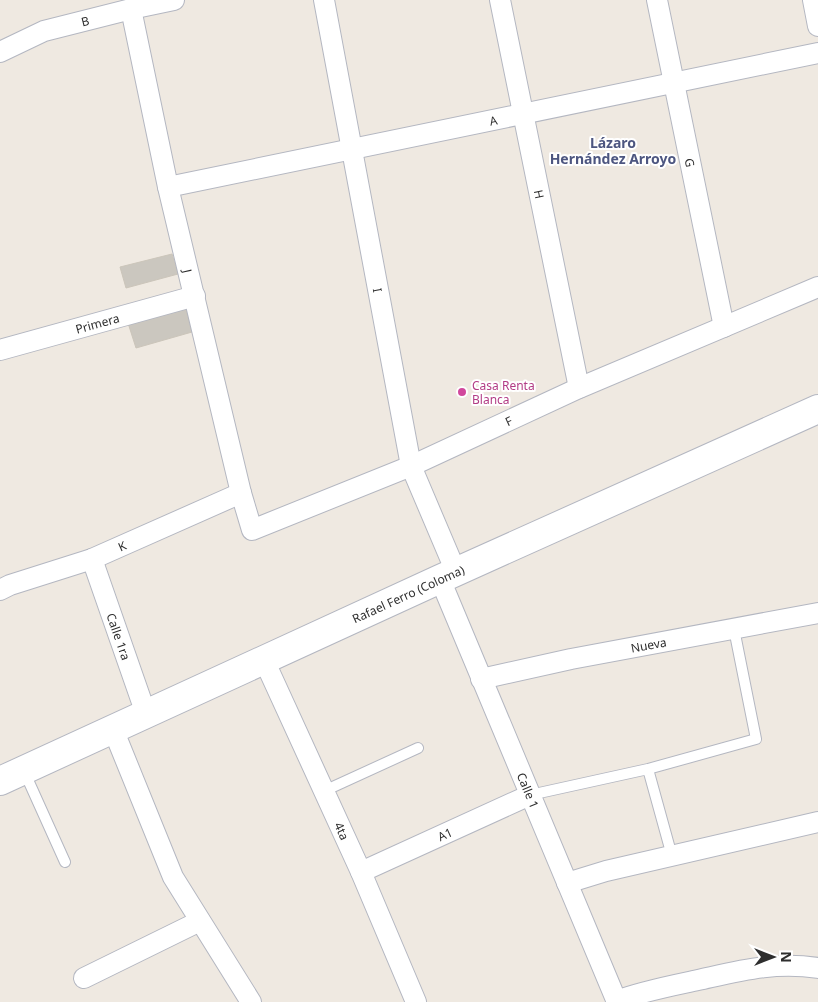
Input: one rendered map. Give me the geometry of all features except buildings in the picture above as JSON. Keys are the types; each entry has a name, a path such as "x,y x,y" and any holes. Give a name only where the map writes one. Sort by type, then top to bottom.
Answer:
{"main road":[{"name":"Rafael Ferro (Coloma)","path":"12,776 818,409"}],"street":[{"name":"B","path":"0,52 44,31 174,0"},
{"name":"I","path":"324,0 411,466 448,576"},
{"name":"H","path":"500,0 579,388"},
{"name":"G","path":"657,0 724,327"},
{"path":"813,0 818,26"},
{"name":"J","path":"131,9 168,188 241,493 252,530"},
{"name":"A","path":"168,188 818,53"},
{"name":"F","path":"252,530 411,466 579,388 818,287"},
{"name":"Primera","path":"0,350 195,296"},
{"name":"K","path":"0,590 10,585 92,559 241,493"},
{"name":"Calle 1ra","path":"92,559 146,714"},
{"name":"Calle 1","path":"448,576 481,679 616,1001"},
{"name":"Nueva","path":"481,679 571,659 818,614"},
{"name":"4ta","path":"264,660 361,872 416,1002"},
{"path":"113,730 173,877 250,1002"},
{"name":"A1","path":"361,872 530,795"},
{"path":"567,883 606,871 818,822"},
{"path":"84,978 200,920"},
{"path":"616,1001 637,993 759,966 797,965 818,968"}],"lane":[{"path":"530,795 648,769 756,739 734,629"},
{"path":"324,791 418,748"},
{"path":"648,769 672,856"},
{"path":"12,776 64,862"}],"place":[{"name":"Casa Renta Blanca","path":"462,392"}],"district":[{"name":"Lázaro Hernández Arroyo","path":"613,150"}]}
